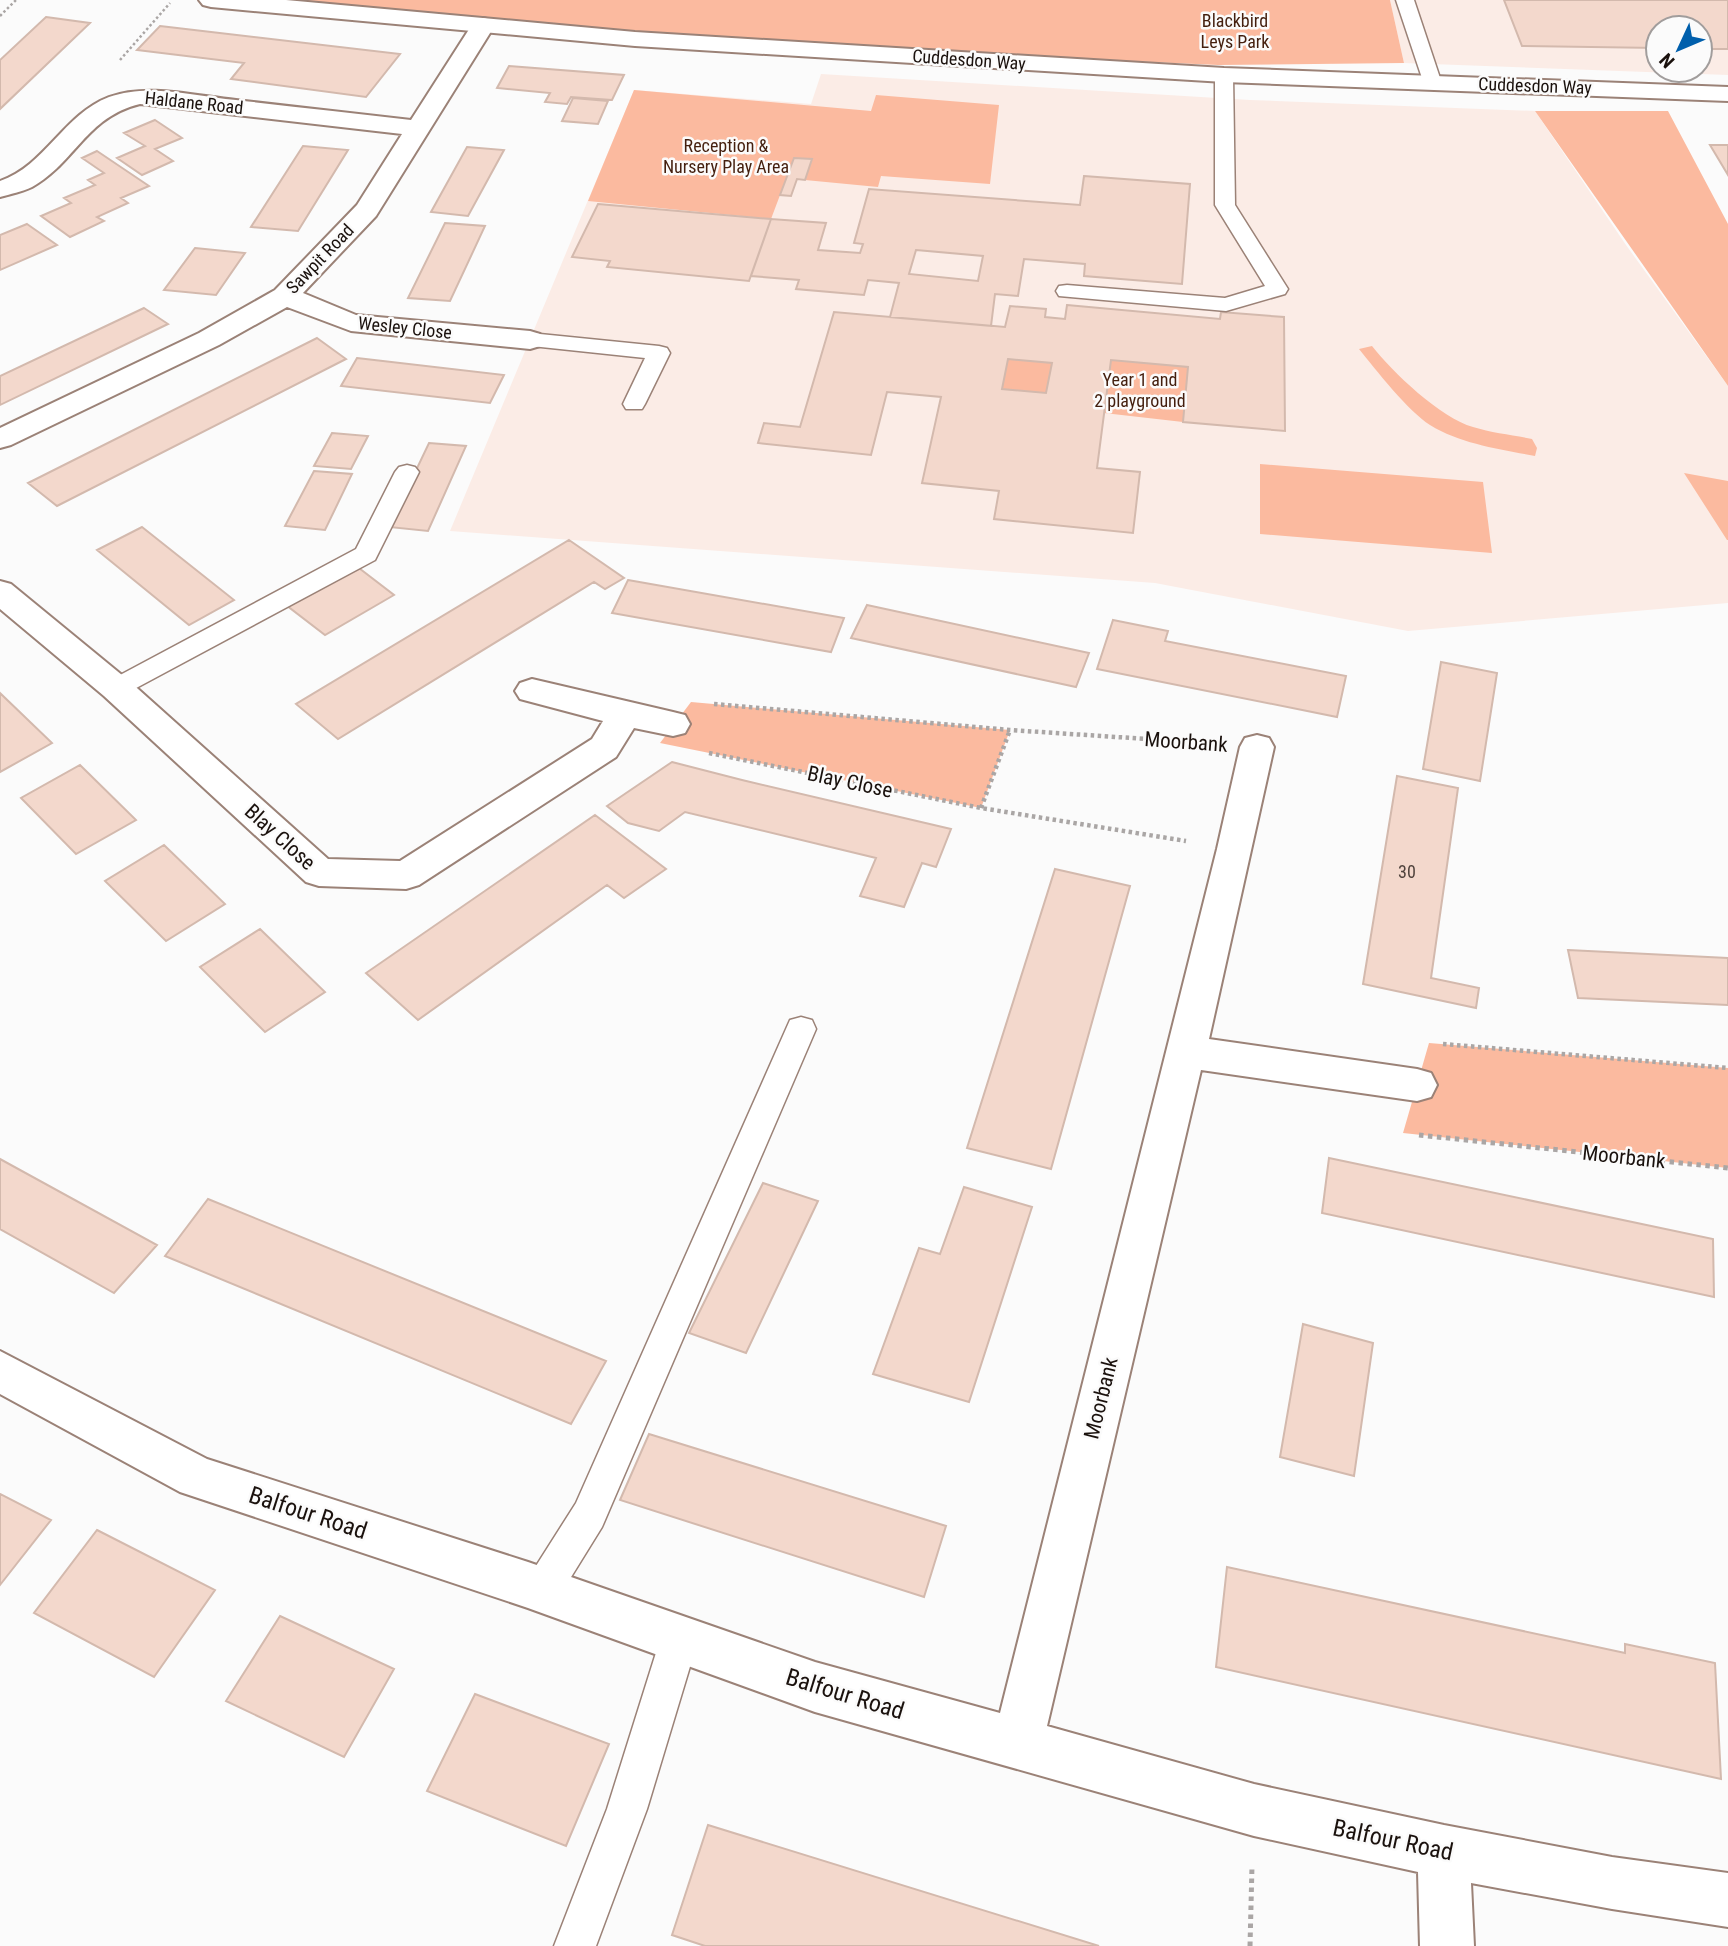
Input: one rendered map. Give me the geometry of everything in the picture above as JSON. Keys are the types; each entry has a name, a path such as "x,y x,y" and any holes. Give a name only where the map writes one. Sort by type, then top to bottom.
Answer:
{"street":[{"name":"Cuddesdon Way","path":"211,0 635,39 1224,75 1728,94"},
{"name":"Sawpit Road","path":"0,439 209,339 285,296 367,210 483,25"},
{"name":"Haldane Road","path":"0,189 25,179 95,111 118,100 140,97 419,128"},
{"name":"Wesley Close","path":"285,296 351,323 530,340"},
{"name":"Blay Close","path":"0,593 116,688 319,872 405,875 604,748 625,714"},
{"path":"532,691 673,724"},
{"name":"Moorbank","path":"1017,1745 1235,849 1257,747"},
{"path":"1184,1051 1417,1085"},
{"name":"Balfour Road","path":"0,1371 196,1477 542,1590 815,1687 1254,1810 1444,1852 1612,1883 1728,1900"},
{"path":"1444,1852 1447,1946"}],"lane":[{"path":"1405,0 1432,81"},
{"path":"1067,291 1226,305 1277,289 1225,205 1224,75"},
{"path":"530,340 659,353 634,404"},
{"path":"116,688 366,554 407,472"},
{"path":"542,1590 590,1515 801,1029"},
{"path":"575,1946 626,1809 679,1640"}],"path":[{"path":"0,16 16,0"},
{"path":"118,100 99,84 173,0"},
{"path":"673,724 691,702 1010,730 981,808 1235,849"},
{"name":"Blay Close","path":"673,724 660,743 981,808"},
{"name":"Moorbank","path":"1010,730 1257,747"},
{"name":"Moorbank","path":"1728,1068 1429,1043 1403,1133 1728,1168"},
{"path":"1250,1946 1254,1810"}],"shaded area":[{"path":"1390,0 1728,0 1728,75 1714,74 1714,14 1644,14 1644,72 1404,63"},
{"path":"821,74 1250,100 1535,111 1626,245 1728,386 1728,603 1408,631 1155,583 450,531 634,90 811,104"}],"green space":[{"name":"Blackbird Leys Park","path":"211,0 1390,0 1404,63 1218,65 635,39"},
{"name":"Reception & Nursery Play Area","path":"634,90 871,111 876,95 999,105 990,184 881,176 878,187 805,180 812,160 794,158 771,219 588,201"},
{"path":"1535,111 1668,111 1728,224 1728,386"},
{"path":"1372,346 1404,381 1432,404 1473,427 1532,439 1537,448 1535,456 1467,441 1430,425 1403,401 1359,349"},
{"path":"1008,359 1052,363 1046,393 1002,389"},
{"name":"Year 1 and 2 playground","path":"1111,360 1188,367 1183,422 1104,413"},
{"path":"1260,464 1483,482 1492,553 1260,534"},
{"path":"1684,473 1728,481 1728,540 1727,540"},
{"path":"691,702 1010,730 981,808 660,743"},
{"path":"1429,1043 1728,1068 1728,1168 1403,1133"}],"building":[{"path":"1504,0 1728,0 1728,49 1714,49 1714,14 1644,14 1644,48 1522,46"},
{"path":"46,17 90,23 0,109 0,60"},
{"path":"160,26 400,54 366,97 231,79 244,63 137,50"},
{"path":"509,66 624,75 612,100 571,97 567,104 545,102 550,93 497,88"},
{"path":"573,98 608,101 598,124 562,121"},
{"path":"155,120 182,138 155,149 173,161 142,175 117,158 145,146 124,133"},
{"path":"1710,145 1728,145 1728,175"},
{"path":"303,146 348,150 298,231 251,227"},
{"path":"467,147 504,150 468,216 431,212"},
{"path":"97,151 149,186 121,198 128,203 97,217 104,221 70,237 41,216 71,203 64,198 95,185 88,180 104,173 82,158"},
{"path":"794,158 812,159 805,180 797,179 791,196 780,195"},
{"path":"1084,176 1190,184 1182,284 1084,276 1085,264 1024,259 1018,296 995,294 991,326 890,317 899,283 868,280 864,295 796,289 799,280 751,276 771,219 826,223 818,250 860,253 863,244 854,243 869,189 1080,205","holes":["916,250 983,256 978,281 909,274"]},
{"path":"598,204 771,219 749,281 607,267 610,261 572,257"},
{"path":"445,223 485,226 450,301 408,298"},
{"path":"27,224 57,245 0,270 0,235"},
{"path":"195,248 245,253 216,295 164,290"},
{"path":"1067,305 1220,319 1221,312 1284,317 1285,431 1183,422 1188,367 1111,360 1097,468 1140,472 1133,533 994,519 999,491 922,483 941,397 887,392 871,455 758,443 764,423 800,427 834,312 1005,327 1010,306 1046,309 1045,317 1065,319","holes":["1008,359 1052,363 1046,393 1002,389"]},
{"path":"144,308 168,324 0,405 0,376"},
{"path":"317,338 346,359 57,506 28,483"},
{"path":"357,358 504,375 490,403 341,386"},
{"path":"332,433 368,436 351,469 314,466"},
{"path":"429,443 466,446 428,531 389,527"},
{"path":"314,471 352,474 325,530 285,526"},
{"path":"142,527 234,600 189,625 97,550"},
{"path":"569,540 624,578 605,589 594,582 338,739 296,704"},
{"path":"355,565 394,595 325,635 286,605"},
{"path":"628,580 844,618 831,652 612,613"},
{"path":"867,605 1089,653 1076,687 851,638"},
{"path":"1113,620 1168,631 1165,641 1346,676 1337,717 1097,669"},
{"path":"1441,662 1497,673 1480,781 1423,769"},
{"path":"0,693 52,743 0,772"},
{"path":"672,762 951,829 936,867 922,863 904,907 860,896 876,858 685,812 659,831 628,823 607,806"},
{"path":"80,765 136,820 76,854 21,798"},
{"path":"1397,776 1458,788 1431,978 1479,988 1476,1008 1363,984"},
{"path":"595,815 666,869 624,898 607,885 418,1020 366,973"},
{"path":"164,845 225,904 166,941 105,881"},
{"path":"1055,869 1130,886 1051,1169 967,1148"},
{"path":"260,929 325,992 265,1032 200,967"},
{"path":"1568,950 1728,958 1728,1005 1578,998"},
{"path":"1329,1158 1713,1239 1714,1297 1322,1213"},
{"path":"0,1159 157,1245 114,1293 0,1229"},
{"path":"763,1183 818,1201 746,1353 689,1333"},
{"path":"964,1187 1032,1207 969,1402 873,1374 919,1248 940,1254"},
{"path":"208,1199 606,1361 571,1424 165,1256"},
{"path":"1303,1324 1373,1343 1354,1476 1280,1457"},
{"path":"649,1434 946,1526 924,1597 620,1500"},
{"path":"0,1494 51,1520 0,1585"},
{"path":"97,1530 215,1590 154,1677 34,1613"},
{"path":"1227,1567 1625,1653 1625,1644 1715,1663 1721,1779 1216,1667"},
{"path":"280,1616 394,1669 344,1757 226,1701"},
{"path":"475,1694 609,1744 566,1846 427,1791"},
{"path":"708,1825 1099,1946 705,1946 672,1935"}]}
